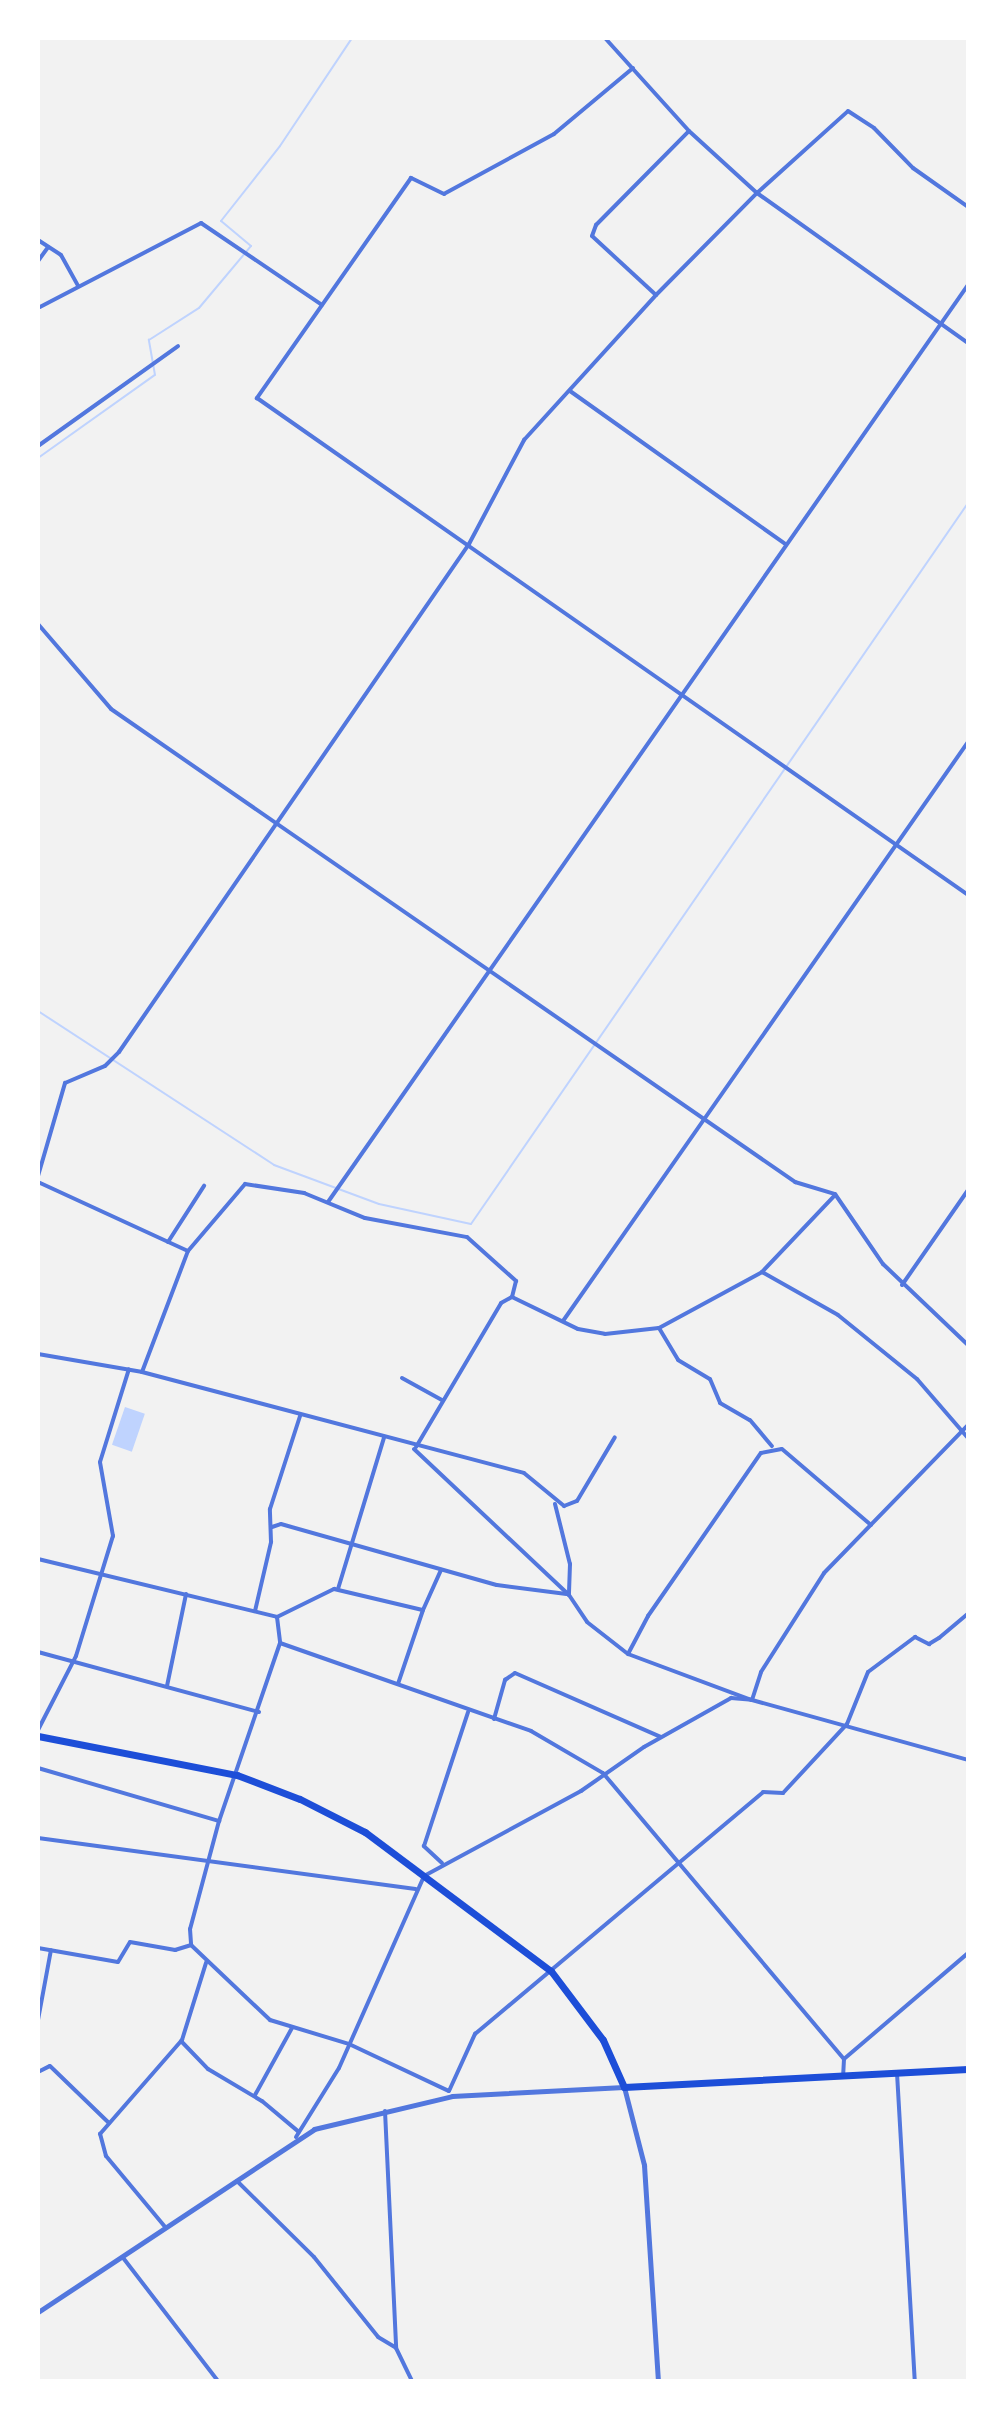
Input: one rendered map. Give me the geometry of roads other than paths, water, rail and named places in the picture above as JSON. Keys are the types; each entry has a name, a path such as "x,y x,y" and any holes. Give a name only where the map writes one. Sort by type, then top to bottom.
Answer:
{"main road":[{"path":"38,1733 237,1775 321,1808 383,1844 551,1971 603,2040 624,2087 968,2069"}],"street":[{"path":"605,38 689,131 757,193 968,343"},
{"path":"633,68 554,134 444,194 411,178 257,398 684,692 968,895"},
{"path":"188,1251 38,1179 65,1083 105,1066 119,1052 469,544 524,440 656,295 757,193 848,111 874,128 913,168 968,207"},
{"path":"656,295 592,236 596,225 689,131"},
{"path":"38,308 78,286 113,273 201,223 323,305"},
{"path":"38,240 61,255 78,286"},
{"path":"38,261 48,247"},
{"path":"328,1202 492,973 785,544 968,285"},
{"path":"38,446 178,346"},
{"path":"570,391 785,544"},
{"path":"38,624 111,709 795,1182 835,1194 902,1285 968,1345"},
{"path":"563,1321 968,742"},
{"path":"142,1372 188,1251 245,1184 328,1202 365,1218 467,1237 516,1281 512,1297 492,1312 414,1449"},
{"path":"168,1242 204,1186"},
{"path":"902,1285 968,1190"},
{"path":"512,1297 563,1321 605,1334 659,1328 762,1272 835,1194"},
{"path":"762,1272 838,1315 917,1379 959,1432 968,1438"},
{"path":"659,1328 678,1360 710,1379 720,1403 750,1420 773,1447 782,1449 871,1525"},
{"path":"38,1354 142,1372 384,1438 414,1449 524,1473 538,1480 555,1504 570,1564 569,1595"},
{"path":"38,1733 72,1664 113,1536 100,1462 102,1441 129,1369"},
{"path":"402,1378 442,1400"},
{"path":"255,1611 272,1527 270,1509 300,1415"},
{"path":"752,1700 761,1672 824,1573 968,1425"},
{"path":"555,1504 577,1501 615,1437"},
{"path":"337,1589 384,1438"},
{"path":"628,1654 680,1569 761,1453 773,1447"},
{"path":"414,1449 569,1595 587,1622 628,1654 752,1700 968,1760"},
{"path":"272,1527 281,1524 497,1585 569,1595"},
{"path":"38,1559 277,1617 308,1598 337,1589 423,1610"},
{"path":"398,1684 423,1610 441,1570"},
{"path":"167,1686 186,1593"},
{"path":"450,2093 475,2034 763,1792 783,1793 847,1724 868,1672 915,1637 929,1644 968,1614"},
{"path":"277,1617 280,1643 259,1712 219,1821 190,1929 191,1945 206,1963 270,2020 349,2044 450,2093"},
{"path":"280,1643 468,1712 531,1731 603,1773 844,2059 843,2076"},
{"path":"38,1652 72,1664 259,1712"},
{"path":"494,1719 505,1680 515,1673 661,1737"},
{"path":"298,2135 324,2097 424,1876 442,1863 516,1828 661,1737 731,1698 752,1700"},
{"path":"442,1863 424,1846 468,1712"},
{"path":"38,1768 219,1821"},
{"path":"38,1838 416,1889"},
{"path":"38,1948 118,1962 130,1942 175,1950 191,1945"},
{"path":"38,2020 51,1950"},
{"path":"844,2059 968,1953"},
{"path":"166,2228 106,2156 100,2134 181,2041 206,1963"},
{"path":"256,2097 253,2090 292,2028"},
{"path":"181,2041 208,2069 256,2097 298,2135"},
{"path":"38,2061 43,2067"},
{"path":"38,2072 50,2066 109,2123"},
{"path":"897,2073 915,2381"},
{"path":"38,2312 124,2259 298,2135 450,2093 624,2087 644,2165 658,2381"},
{"path":"385,2110 396,2348 412,2381"},
{"path":"235,2180 314,2257 378,2337 396,2348"},
{"path":"124,2259 218,2381"}],"water":[{"path":"125,1407 145,1414 132,1452 112,1445"}],"waterway":[{"path":"38,458 155,375 149,340 199,308 251,246 221,221 280,146 352,38"},
{"path":"38,1011 274,1165 379,1204 471,1224 968,503"}]}
